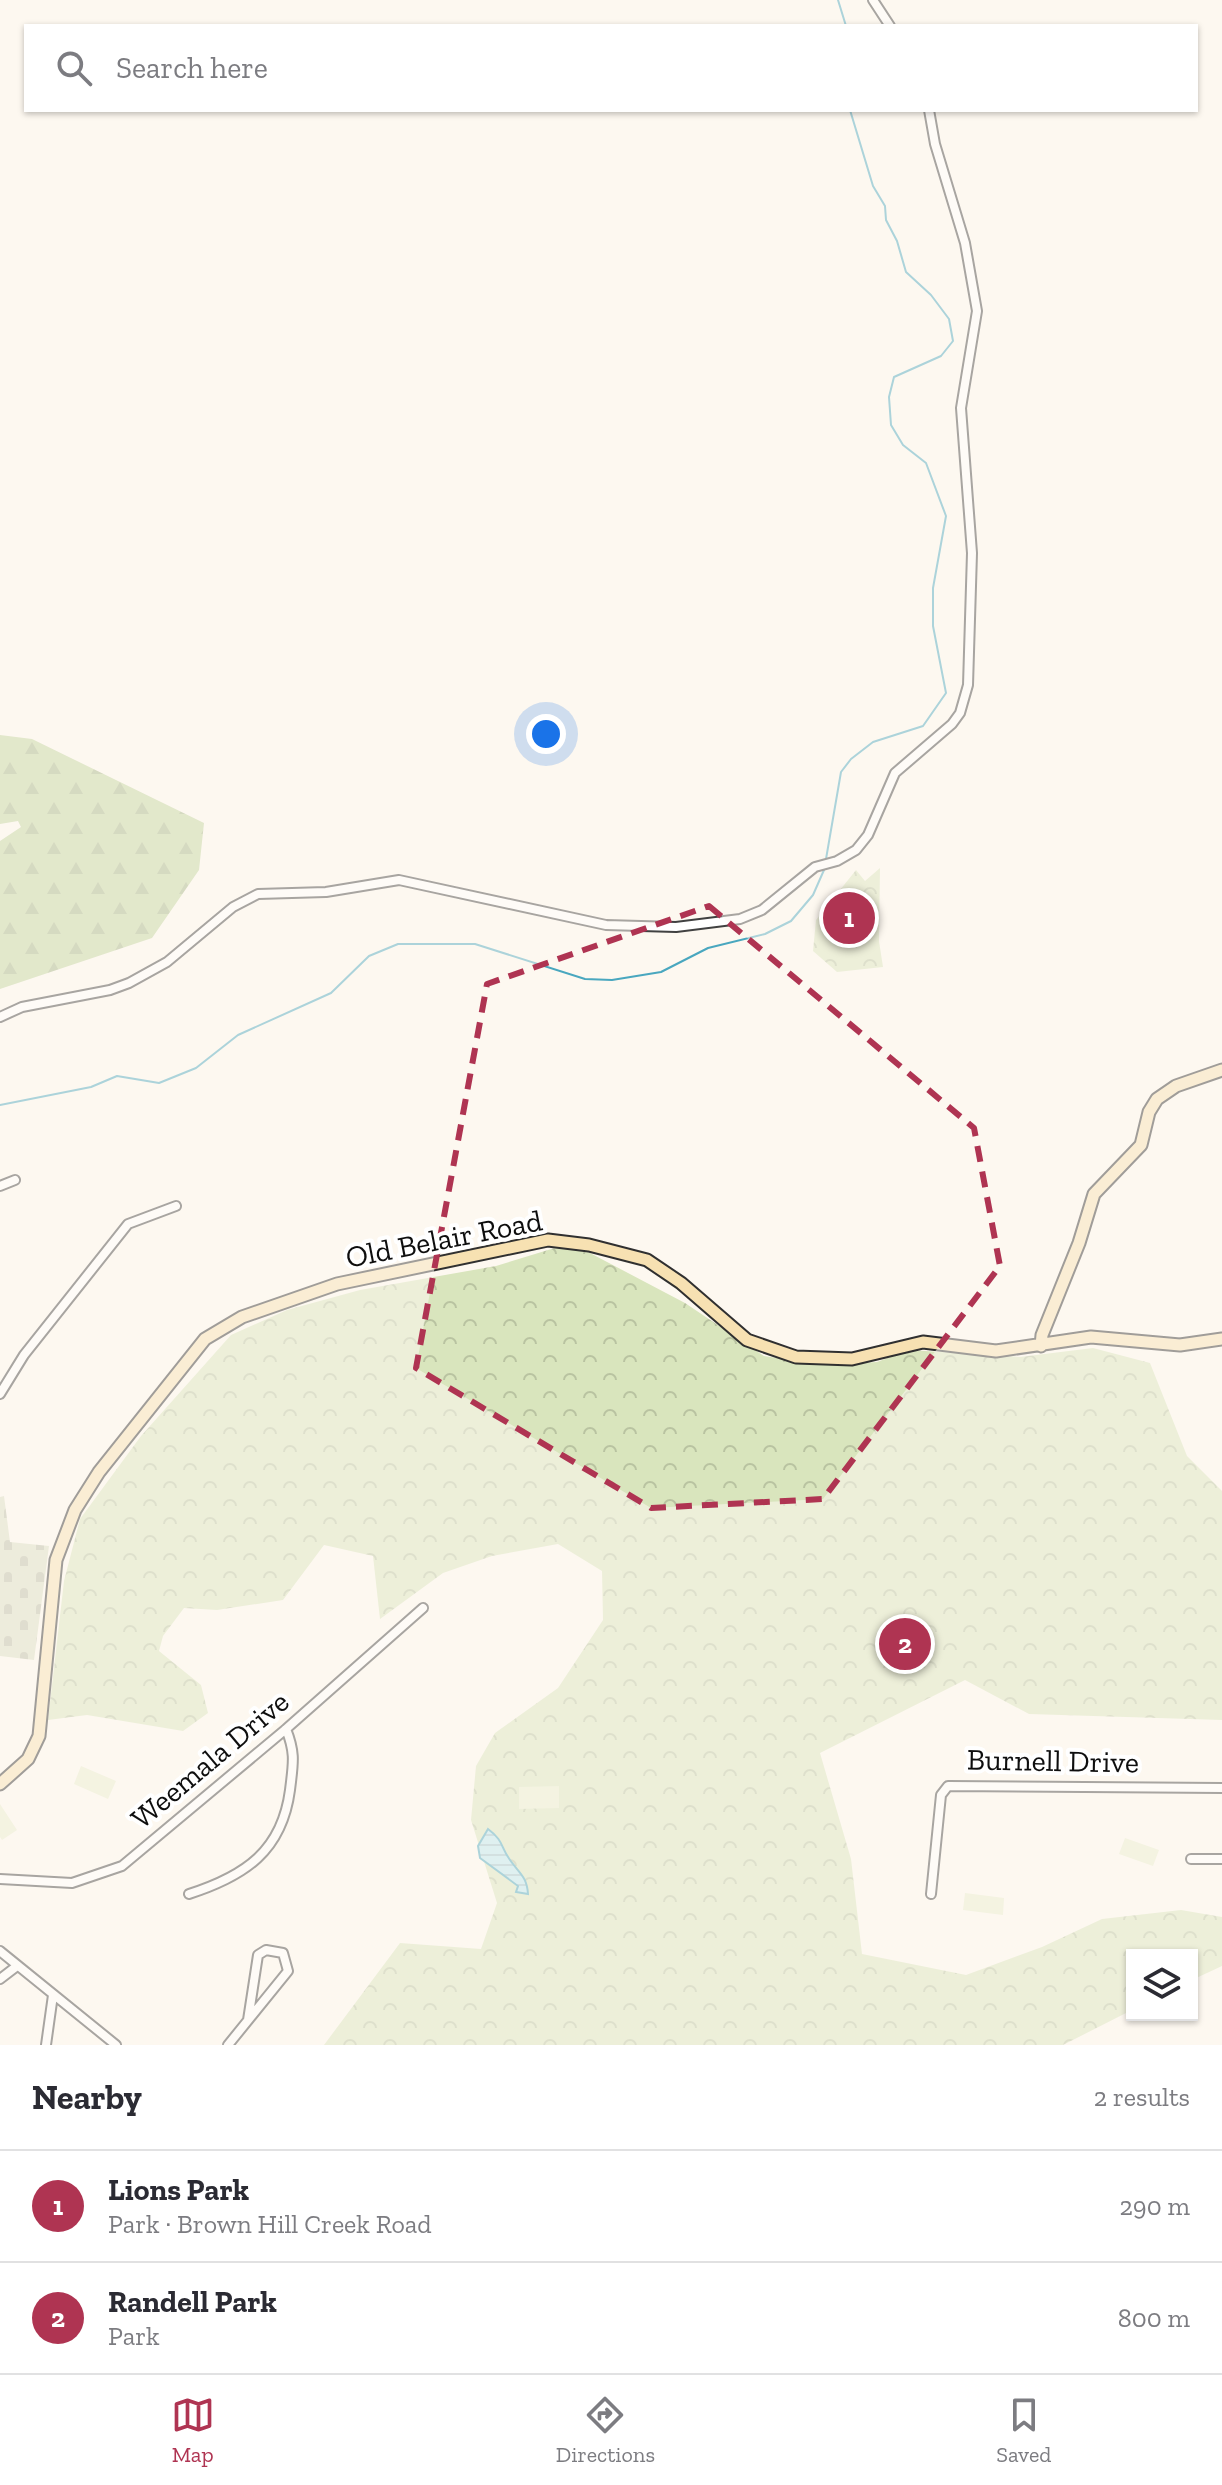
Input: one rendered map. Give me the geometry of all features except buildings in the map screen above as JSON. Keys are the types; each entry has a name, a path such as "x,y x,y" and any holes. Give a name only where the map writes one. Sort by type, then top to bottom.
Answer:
{"main road":[{"path":"1041,1346 1042,1335 1079,1243 1094,1194 1141,1145 1149,1112 1157,1099 1176,1086 1222,1070"},
{"name":"Old Belair Road","path":"0,1784 28,1759 39,1736 56,1560 75,1510 99,1472 194,1349 242,1317 379,1273 473,1258 548,1240 589,1245 647,1260 681,1283 747,1340 796,1357 852,1359 923,1342 996,1351 1091,1337 1180,1345 1222,1339"}],"street":[{"path":"873,0 889,24"},
{"path":"0,1017 22,1007 110,990 129,983 167,962 233,907 258,894 326,892 399,880 594,923 676,927 740,919 762,910 815,867 837,861 856,850 868,835 895,773 952,724 960,713 968,685 972,553 961,408 977,311 965,243 935,144 929,112"},
{"path":"0,1186 15,1180"},
{"path":"0,1394 24,1355 128,1224 176,1206"},
{"name":"Weemala Drive","path":"0,1879 72,1883 122,1866 286,1729 423,1608"},
{"path":"189,1894 246,1868 276,1840 287,1810 295,1752 286,1729"},
{"name":"Burnell Drive","path":"931,1894 941,1795 948,1786 1222,1788"},
{"path":"1191,1859 1222,1859"},
{"path":"228,2045 288,1971 283,1953 266,1950 258,1955 248,2020"},
{"path":"0,1951 116,2045"},
{"path":"0,1979 17,1966"},
{"path":"46,2045 53,1995"}],"highlighted area":[{"path":"709,906 974,1128 1000,1266 823,1499 651,1508 416,1368 487,984"}],"green space":[{"path":"0,735 32,739 204,823 199,870 152,938 0,989 0,841 21,827 18,821 0,824"},
{"path":"880,868 879,941 883,967 837,972 813,951 816,920 856,870 865,881"},
{"path":"571,1243 685,1303 764,1356 822,1365 877,1362 909,1350 1020,1357 1093,1348 1150,1363 1187,1456 1222,1491 1222,1720 1029,1714 965,1680 820,1753 851,1859 862,1954 966,1975 1042,1947 1102,1919 1181,1910 1222,1917 1222,1966 1198,1977 1198,1949 1126,1949 1126,2013 1063,2045 324,2045 400,1943 481,1949 497,1903 471,1820 476,1766 495,1733 558,1688 603,1620 602,1571 558,1544 492,1556 443,1573 380,1619 373,1556 324,1545 283,1600 217,1610 184,1608 163,1636 159,1651 201,1685 208,1713 183,1731 87,1715 48,1720 64,1581 80,1519 141,1436 231,1335 287,1310 360,1290 496,1266"},
{"path":"4,1496 10,1542 49,1546 34,1660 0,1656 0,1497"},
{"path":"81,1766 116,1781 108,1799 74,1784"},
{"path":"559,1786 559,1808 519,1809 519,1787"},
{"path":"0,1804 17,1830 2,1840 0,1837"},
{"path":"1125,1838 1159,1850 1153,1866 1119,1854"},
{"path":"965,1893 1004,1898 1003,1915 963,1910"}],"water":[{"path":"488,1829 499,1840 522,1876 528,1894 516,1892 518,1886 480,1858 478,1846"}],"waterway":[{"path":"838,0 845,24"},
{"path":"826,859 841,772 851,759 873,742 923,726 946,693 933,626 933,588 946,516 926,463 903,445 891,425 889,397 894,377 941,356 953,341 949,319 931,295 906,272 897,241 886,220 885,206 873,186 851,112"},
{"path":"0,1105 91,1087 117,1076 159,1083 196,1068 238,1035 331,993 369,956 398,944 475,944 585,979 612,980 661,972 708,948 765,934 791,921 813,895 824,870"}],"place":[{"name":"Lions Park","path":"849,918"},
{"name":"Randell Park","path":"905,1644"}]}
